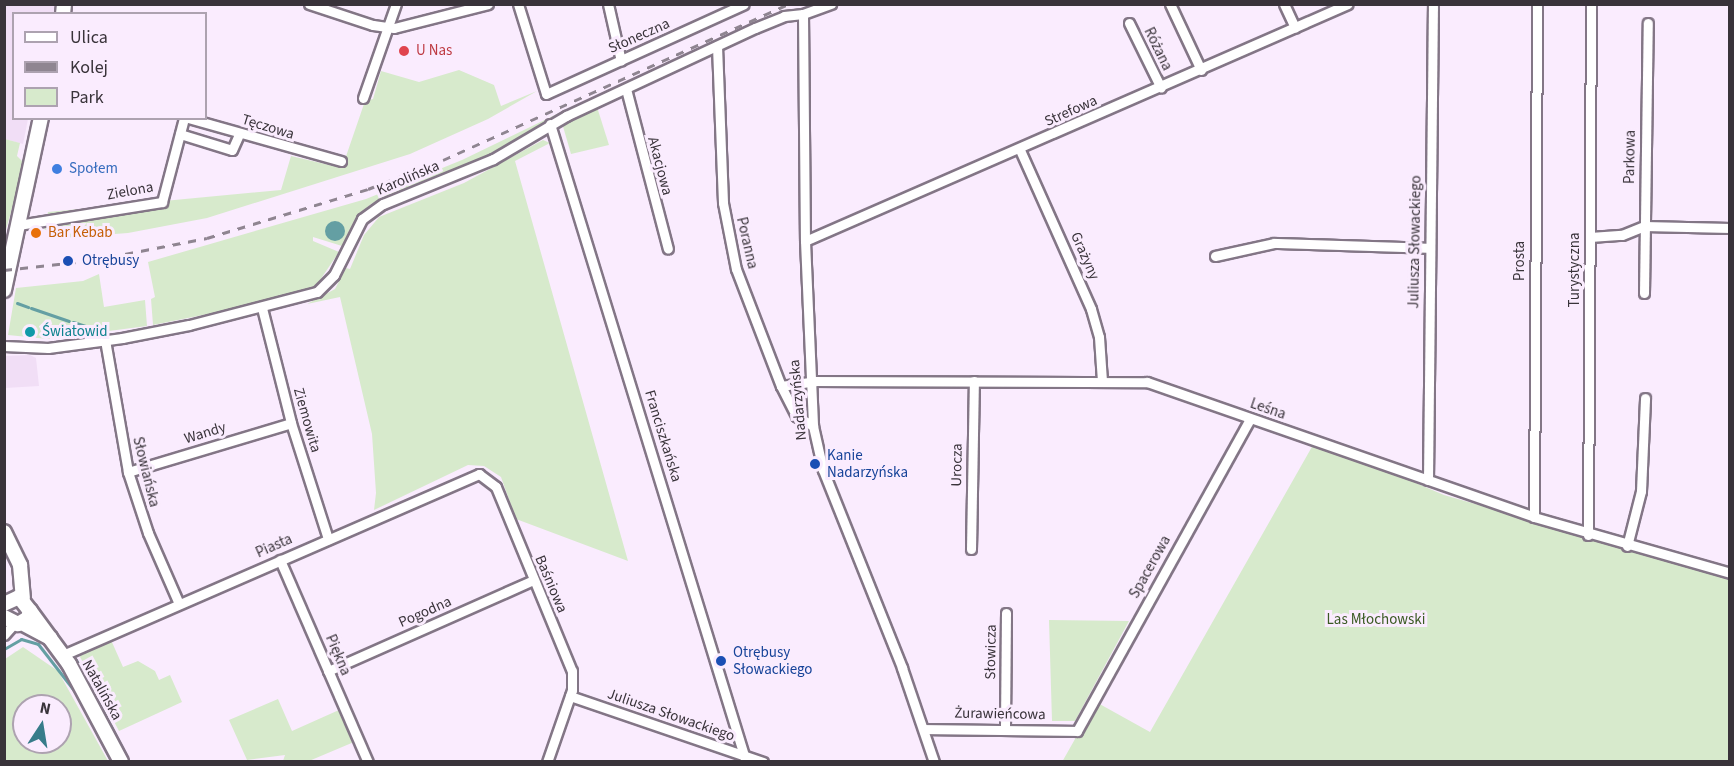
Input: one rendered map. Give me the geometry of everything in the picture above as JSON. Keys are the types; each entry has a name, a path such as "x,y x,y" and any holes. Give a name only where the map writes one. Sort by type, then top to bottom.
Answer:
{"main road":[{"path":"4,290 41,120"},
{"path":"4,532 14,558 21,568 14,621"},
{"name":"Natalińska","path":"17,603 49,631 50,638"},
{"name":"Natalińska","path":"14,621 50,638 63,655 122,762"}],"street":[{"path":"309,4 388,28 411,26 488,4"},
{"path":"363,98 396,4"},
{"name":"Słoneczna","path":"518,4 546,94 744,4"},
{"path":"608,4 621,61"},
{"path":"720,4 721,16"},
{"name":"Karolińska","path":"4,346 43,348 105,340 262,308 324,288 356,229 373,209 493,159 550,124 784,16 803,14 831,4"},
{"path":"1170,4 1201,70"},
{"path":"1284,4 1295,28"},
{"name":"Strefowa","path":"805,242 1020,150 1348,4"},
{"name":"Juliusza Słowackiego","path":"1428,480 1433,4"},
{"name":"Prosta","path":"1534,517 1537,4"},
{"name":"Turystyczna","path":"1588,535 1591,4"},
{"name":"Nadarzyńska","path":"803,14 805,242 809,382 813,426 823,470 924,729 934,762"},
{"name":"Różana","path":"1129,23 1161,88"},
{"name":"Parkowa","path":"1644,293 1648,23"},
{"name":"Poranna","path":"717,46 723,203 736,269 781,386 796,416 813,426"},
{"name":"Akacjowa","path":"626,89 668,249"},
{"name":"Zielona","path":"18,225 162,202 185,120"},
{"name":"Tęczowa","path":"192,120 341,161"},
{"name":"Franciszkańska","path":"550,124 745,759"},
{"path":"180,134 232,150 238,134"},
{"name":"Grażyny","path":"1020,150 1091,309 1099,337 1102,381"},
{"path":"1590,237 1622,235 1644,226 1730,228"},
{"path":"1215,255 1274,243 1430,248"},
{"name":"Ziemowita","path":"262,308 291,423 328,539"},
{"name":"Słowiańska","path":"105,340 128,472 148,533 179,604"},
{"name":"Urocza","path":"971,549 974,381"},
{"name":"Leśna","path":"781,386 809,382 1102,381 1151,383 1588,535 1730,573"},
{"path":"1627,546 1641,491 1645,398"},
{"name":"Spacerowa","path":"1077,731 1250,419"},
{"name":"Wandy","path":"128,472 291,423"},
{"name":"Piasta","path":"63,655 469,475 482,475 495,485"},
{"name":"Baśniowa","path":"495,485 573,671 570,696 547,762"},
{"name":"Piękna","path":"280,560 368,762"},
{"name":"Pogodna","path":"328,671 533,580"},
{"name":"Słowicza","path":"1005,727 1006,613"},
{"path":"4,635 14,621"},
{"name":"Juliusza Słowackiego","path":"570,696 745,759 763,762"},
{"name":"Żurawieńcowa","path":"924,729 1005,727 1077,731"}],"shaded area":[{"path":"5,5 57,5 56,12 12,12 12,120 28,120 23,144 5,139"},
{"path":"335,221 342,224 345,231 342,238 335,241 328,238 325,231 328,224"},
{"path":"30,355 36,358 39,386 5,388 5,356"}],"green space":[{"path":"459,70 494,85 501,106 537,91 488,119 410,154 207,218 128,233 62,238 44,229 48,212 281,190 291,156 342,168 365,101 373,99 381,71 419,82"},
{"path":"597,107 609,145 571,154 562,123"},
{"path":"563,111 482,159 371,204 356,217 342,246 313,237 313,241 339,252 316,286 243,307 153,325 151,299 155,297 148,262 366,199 462,160"},
{"path":"5,139 20,143 17,156 25,164 5,233"},
{"path":"543,140 550,143 515,161 628,561 516,519 501,477 484,466 468,465 374,510 376,493 372,434 340,297 307,304 335,289 346,268 350,269 364,235 379,217 464,183"},
{"path":"99,274 104,307 145,300 147,326 48,339 8,335 16,288 83,281"},
{"name":"Las Młochowski","path":"1313,445 1369,463 1444,495 1729,577 1729,761 1062,762 1096,702 1150,732"},
{"path":"1049,620 1129,621 1075,721 1052,721"},
{"path":"111,640 123,667 138,661 155,671 159,680 170,675 182,702 119,731 79,655"},
{"path":"23,647 58,671 71,694 12,694 12,754 72,754 72,696 108,761 5,761 5,659"},
{"path":"74,657 129,758 126,760 74,659"},
{"path":"278,699 292,731 339,710 354,742 309,761 283,761 285,755 247,760 229,720"}],"waterway":[{"path":"17,303 28,307"},
{"path":"31,308 69,321"},
{"path":"73,322 98,330"},
{"path":"4,649 21,639 38,644 76,693 112,762"},
{"path":"76,660 127,757"}],"railway":[{"path":"4,270 94,260 207,238 368,189 443,160 789,4"}],"place":[{"name":"U Nas","path":"404,51"},
{"name":"Społem","path":"57,169"},
{"name":"Bar Kebab","path":"36,233"},
{"name":"Otrębusy","path":"68,261"},
{"name":"Światowid","path":"30,332"},
{"name":"Kanie Nadarzyńska","path":"815,464"},
{"name":"Otrębusy Słowackiego","path":"721,661"}]}
